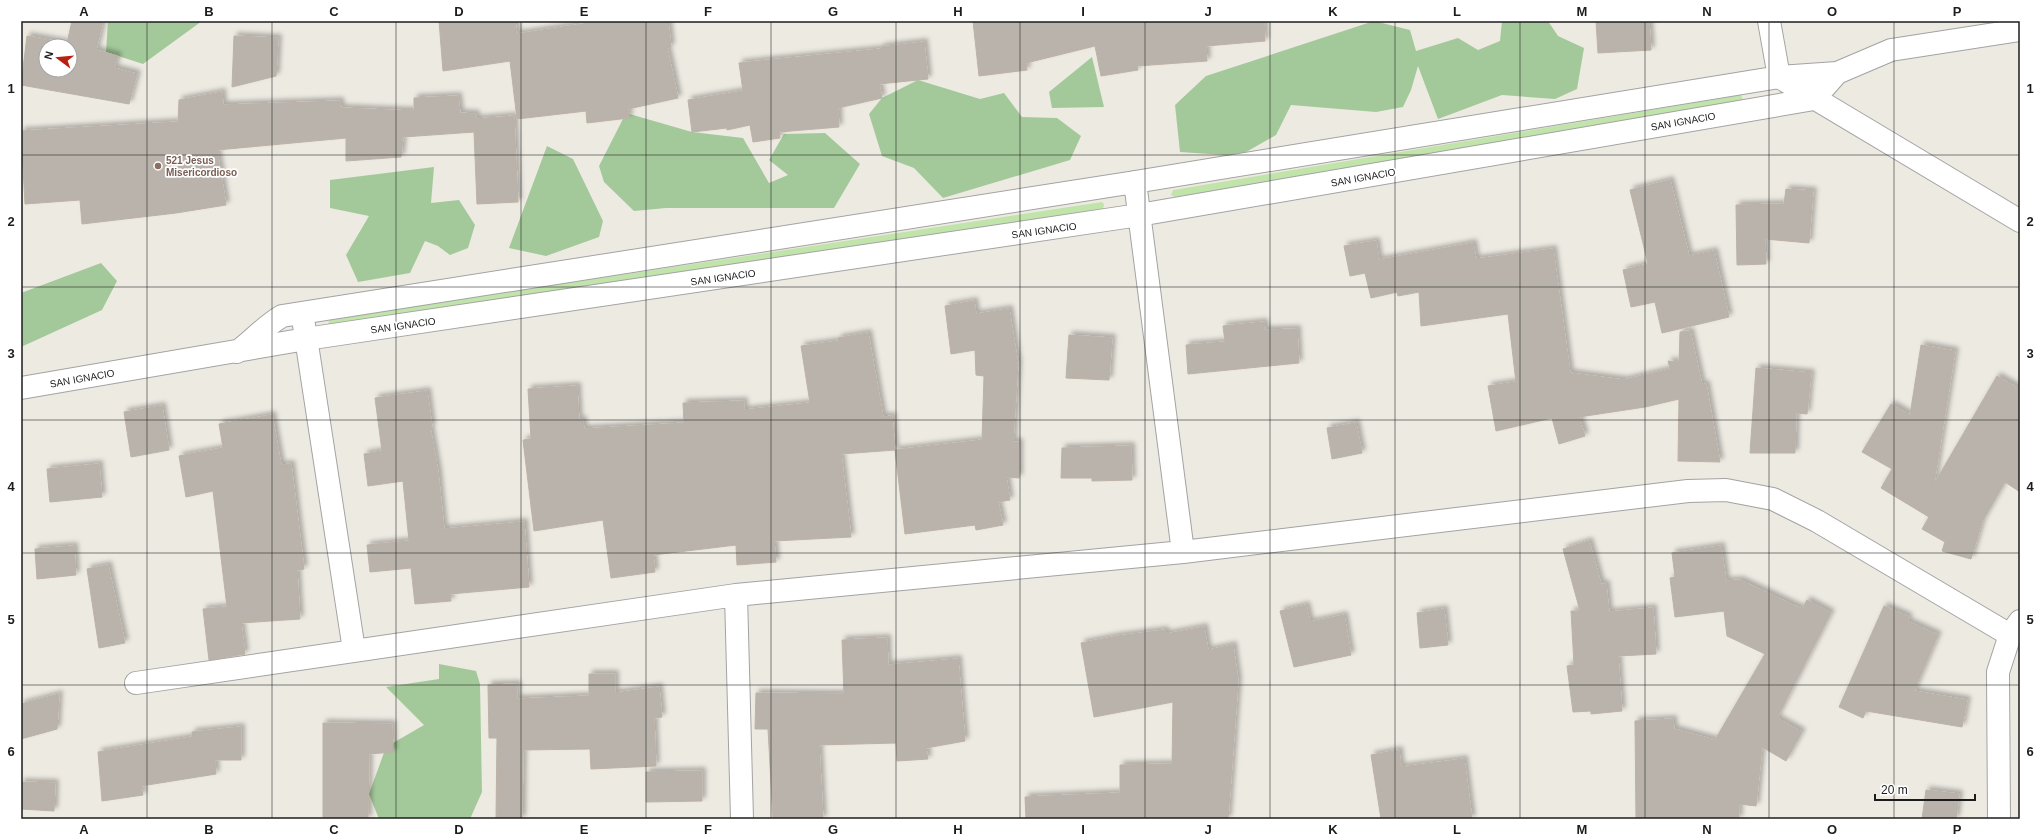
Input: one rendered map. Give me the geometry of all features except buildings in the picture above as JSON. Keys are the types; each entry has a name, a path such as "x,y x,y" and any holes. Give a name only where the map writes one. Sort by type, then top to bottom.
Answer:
{"street":[{"path":"1769,21 1780,77 1814,99 2020,221"},
{"name":"SAN IGNACIO","path":"237,352 248,344 269,323 282,316 1135,182 1780,77 1837,73 1891,50 2020,30"},
{"name":"SAN IGNACIO","path":"21,388 306,339 1139,216 1814,99 1837,73"},
{"path":"1135,182 1183,552"},
{"path":"301,313 354,650"},
{"path":"136,683 736,595 1183,552 1688,491 1726,490 1773,500 1817,520 2015,628 1998,672 1999,819"},
{"path":"736,595 742,819"}],"green space":[{"path":"108,21 202,21 143,64 106,52"},
{"path":"1374,21 1410,30 1416,51 1458,38 1478,50 1500,41 1502,21 1548,21 1558,36 1584,48 1577,89 1555,99 1502,95 1438,119 1418,66 1411,90 1403,107 1376,112 1291,105 1276,135 1239,156 1180,152 1175,105 1206,76"},
{"path":"1092,57 1104,107 1052,108 1049,92"},
{"path":"918,80 980,99 1004,93 1022,117 1057,118 1081,136 1070,160 943,198 914,168 882,156 869,114 882,98"},
{"path":"1741,95 1743,100 1741,103 1175,197 1171,195 1173,190"},
{"path":"626,113 692,132 743,138 769,183 788,175 769,160 784,134 825,133 860,164 834,208 666,208 634,211 604,182 599,166"},
{"path":"547,146 573,159 603,221 599,237 546,256 509,248"},
{"path":"434,167 431,203 459,200 475,225 468,248 450,255 438,246 425,241 410,273 358,282 346,255 369,216 330,208 330,180"},
{"path":"1102,202 1104,204 1103,209 631,282 329,326 328,324 330,319"},
{"path":"101,263 117,281 102,310 21,347 21,293"},
{"path":"439,664 476,671 480,684 482,792 470,819 379,819 369,794 386,747 424,725 386,687 439,679"}],"place":[{"name":"521 Jesus Misericordioso","path":"158,166"}]}
